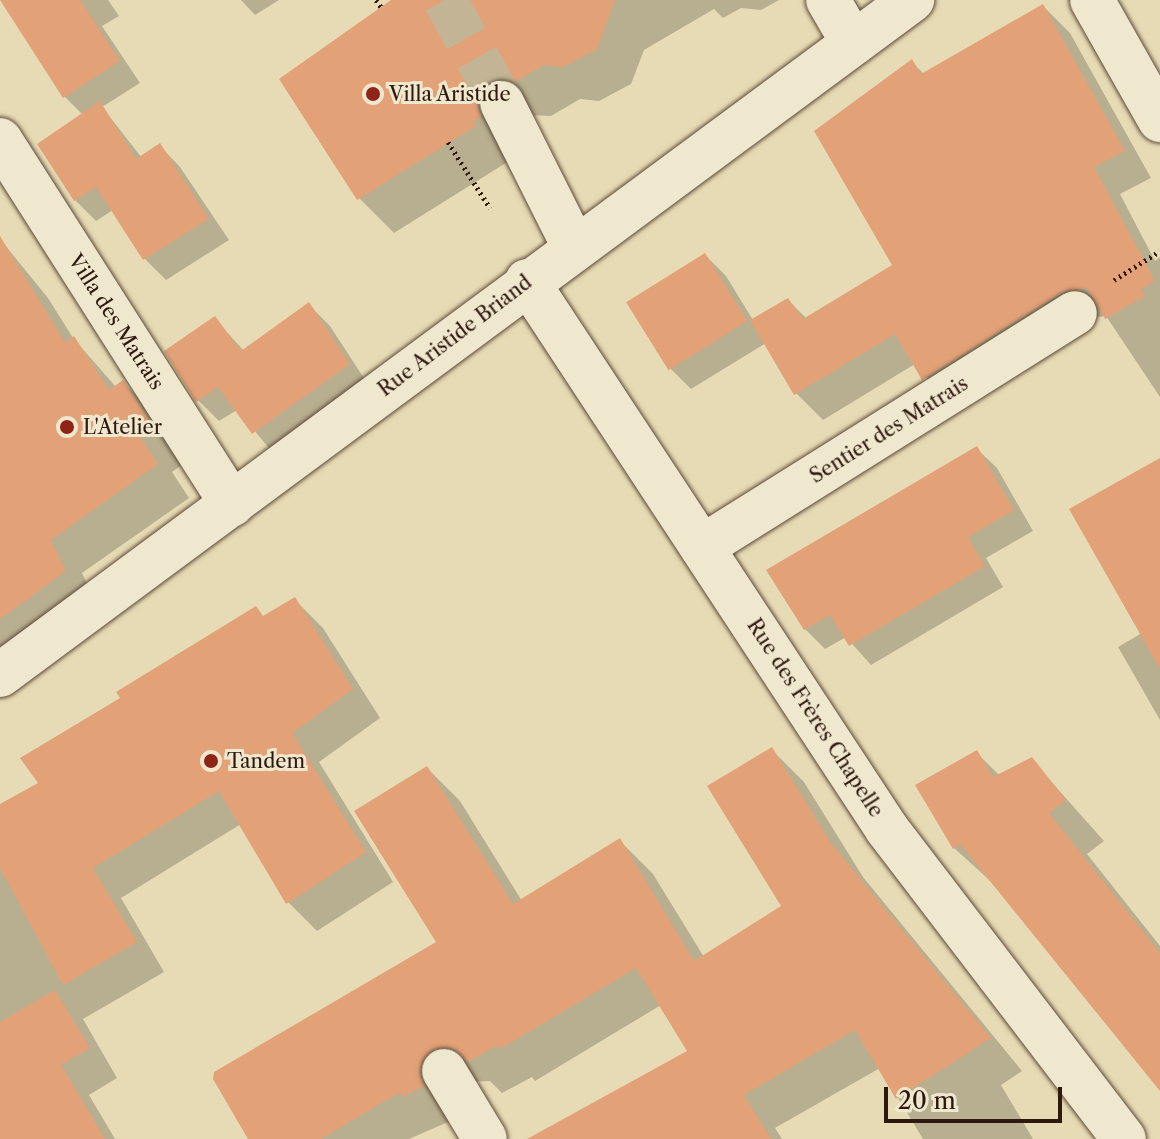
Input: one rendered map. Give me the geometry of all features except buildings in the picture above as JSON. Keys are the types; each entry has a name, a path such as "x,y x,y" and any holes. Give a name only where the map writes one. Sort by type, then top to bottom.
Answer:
{"street":[{"path":"828,0 853,43"},
{"name":"Rue Aristide Briand","path":"0,675 527,281 912,0"},
{"path":"1092,0 1160,120"},
{"path":"502,103 574,247"},
{"name":"Villa des Matrais","path":"0,140 232,504"},
{"name":"Rue des Frères Chapelle","path":"527,281 887,829 1124,1139"},
{"name":"Sentier des Matrais","path":"702,547 1075,313"},
{"path":"444,1071 485,1139"}],"path":[{"path":"376,0 381,7"},
{"path":"448,142 500,222"}],"tunnel":[{"path":"445,0 502,103"}],"place":[{"name":"Villa Aristide","path":"373,94"},
{"name":"L'Atelier","path":"67,427"},
{"name":"Tandem","path":"211,761"}]}
